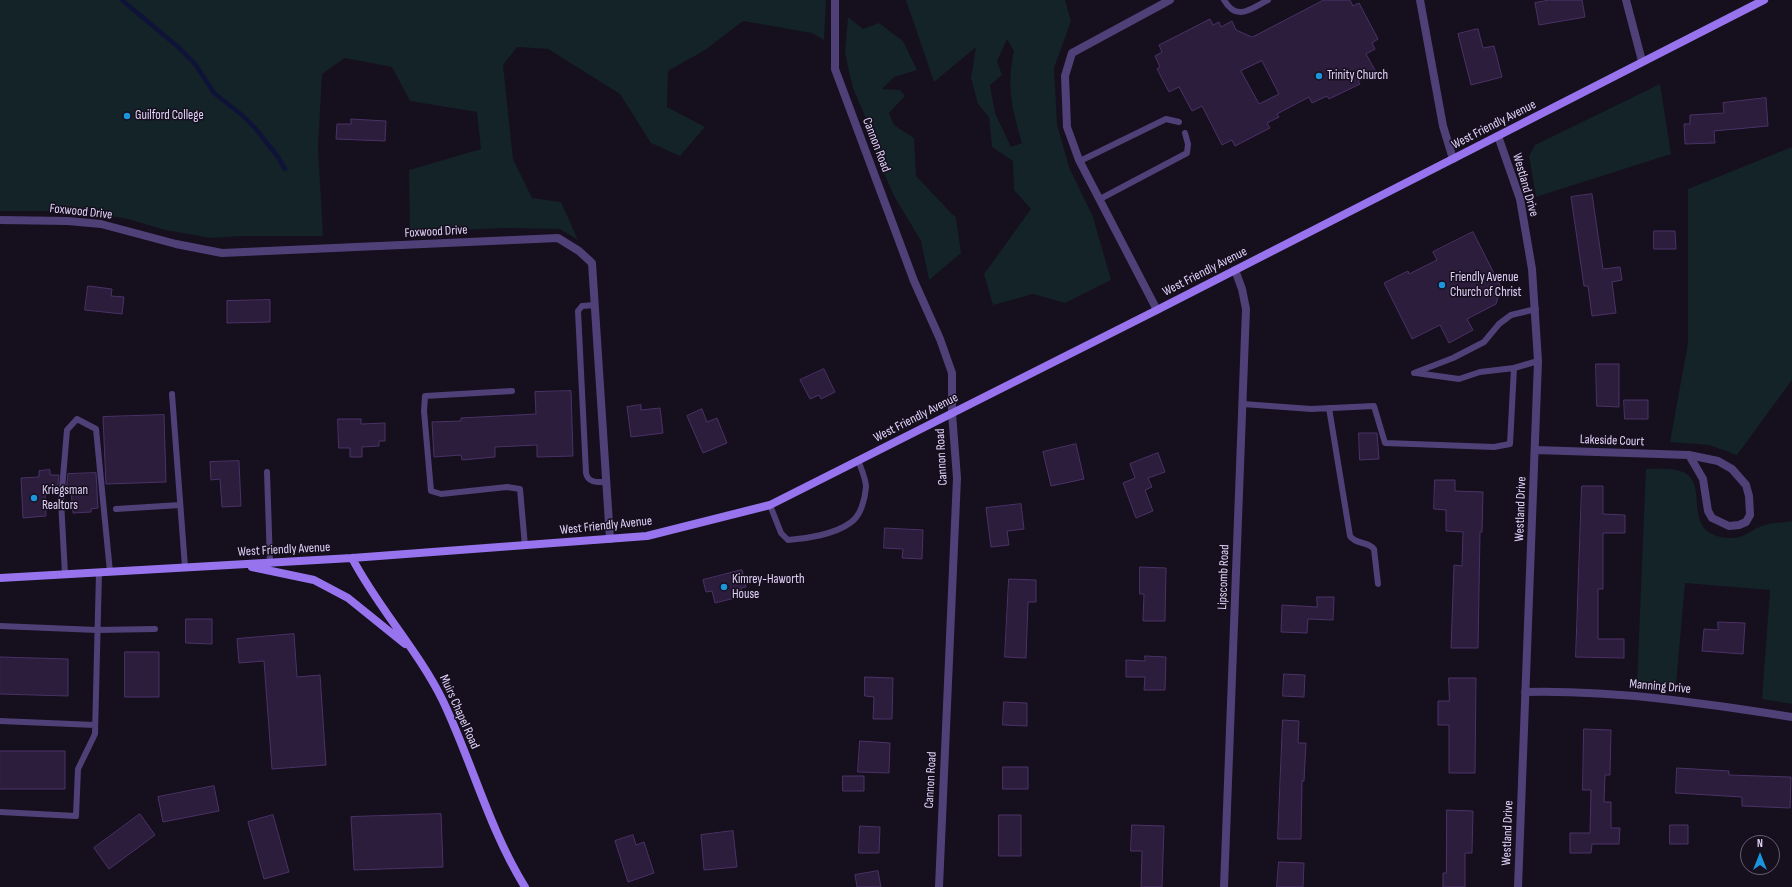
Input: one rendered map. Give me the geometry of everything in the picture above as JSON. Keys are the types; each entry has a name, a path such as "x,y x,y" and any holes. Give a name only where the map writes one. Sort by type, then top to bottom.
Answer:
{"main road":[{"name":"West Friendly Avenue","path":"0,578 352,558 647,536 770,505 1157,310 1764,0"},
{"name":"Muirs Chapel Road","path":"352,558 365,584 431,678 443,702 500,839 525,887"},
{"path":"240,564 314,580 348,598 412,649"}],"street":[{"name":"Cannon Road","path":"835,0 834,69 914,281 952,373 952,413 957,478 939,887"},
{"path":"1157,310 1080,161 1067,126 1065,76 1072,53 1170,0"},
{"path":"1420,0 1443,126 1453,159"},
{"path":"1626,0 1642,61"},
{"name":"Westland Drive","path":"1498,136 1520,199 1532,269 1536,309 1538,361 1518,887"},
{"name":"Foxwood Drive","path":"0,220 68,221 101,224 176,244 222,252 558,238 579,251 592,263 610,539"},
{"name":"Lipscomb Road","path":"1224,887 1246,309 1242,289 1235,270"},
{"name":"Lakeside Court","path":"1535,450 1689,455 1718,461 1732,469 1746,485 1749,496 1750,516 1746,522 1739,525 1729,526 1712,518 1708,511 1703,479 1689,455"},
{"name":"Manning Drive","path":"1525,692 1638,697 1701,702 1792,717"}],"lane":[{"path":"1224,0 1229,10 1237,13 1245,12 1268,0"},
{"path":"1080,161 1166,119 1179,122"},
{"path":"1100,199 1187,153 1188,144 1186,133"},
{"path":"594,305 582,306 578,311 586,473 587,478 590,481 606,482"},
{"path":"1536,309 1510,315 1499,324 1484,342 1453,358 1414,373 1459,379 1480,372 1514,368 1538,361"},
{"path":"1243,404 1311,409 1374,406 1385,442 1494,447 1510,444 1514,368"},
{"path":"512,391 425,396 424,411 431,491 441,494 507,487 520,489 525,546"},
{"path":"172,394 185,567"},
{"path":"1329,408 1350,536 1356,541 1372,546 1374,549 1378,584"},
{"path":"65,574 61,501 67,430 77,419 96,429 110,572"},
{"path":"770,505 781,533 788,540 802,539 844,526 852,522 859,514 864,500 866,486 858,460"},
{"path":"267,472 270,563"},
{"path":"116,509 180,505"},
{"path":"0,812 76,816 78,769 95,734 99,572"},
{"path":"0,626 97,630 154,629"},
{"path":"0,721 95,725"}],"shaded area":[{"path":"0,0 826,0 824,40 812,33 743,21 705,50 668,71 667,107 705,127 680,156 651,143 620,94 548,49 517,47 503,65 513,159 532,198 561,202 578,240 560,229 505,228 410,232 409,170 481,149 477,112 410,101 392,67 345,58 322,74 318,147 323,236 241,236 211,238 165,230 128,219 79,211 0,211"},
{"path":"906,0 1065,0 1071,21 1054,68 1057,124 1069,167 1093,217 1111,280 1065,303 1033,294 993,305 984,274 1031,209 1014,190 1013,161 992,147 989,117 978,104 971,78 976,47 934,82","holes":["1007,39 1014,51 1010,76 1010,87 1015,119 1022,143 1011,147 995,113 990,85 1002,75 997,61"]},
{"path":"848,17 863,29 879,23 903,41 917,70 894,77 882,89 900,90 905,96 889,113 894,125 914,138 916,176 956,218 961,253 929,280 921,241 894,196 871,143 867,121 853,88 845,53"},
{"path":"1660,84 1671,154 1536,197 1529,156 1535,145"},
{"path":"1792,147 1792,380 1737,455 1709,445 1670,442 1688,343 1688,189"},
{"path":"1646,469 1673,470 1684,472 1688,475 1693,482 1696,491 1700,521 1705,529 1714,535 1734,538 1743,536 1766,525 1792,521 1792,704 1762,699 1770,590 1685,583 1676,685 1637,683"}],"building":[{"name":"Trinity Church","path":"1324,0 1350,0 1353,6 1359,3 1378,39 1372,43 1375,49 1366,54 1376,72 1358,81 1360,84 1329,99 1327,96 1312,103 1309,97 1277,114 1279,117 1267,123 1270,128 1235,146 1232,140 1222,145 1202,106 1192,111 1179,87 1169,92 1157,69 1160,67 1155,56 1162,52 1159,45 1210,19 1213,25 1219,22 1221,27 1232,21 1236,30 1252,37","holes":["1262,61 1279,94 1259,104 1241,71"]},
{"path":"1550,0 1582,0 1585,17 1539,25 1535,3"},
{"path":"1478,29 1483,48 1494,46 1502,77 1471,85 1458,34"},
{"path":"1766,98 1768,126 1714,131 1715,143 1685,144 1684,124 1690,124 1690,115 1724,113 1723,103"},
{"path":"351,119 386,121 385,141 336,139 337,124 351,124"},
{"path":"1592,194 1603,269 1620,267 1622,280 1612,282 1616,313 1592,316 1588,286 1584,286 1571,197"},
{"path":"1654,231 1675,231 1676,249 1654,249"},
{"name":"Friendly Avenue Church of Christ","path":"1473,232 1501,287 1496,304 1467,319 1473,330 1449,343 1440,325 1412,339 1384,283 1408,271 1409,274 1437,260 1433,252"},
{"path":"88,286 112,289 111,296 124,297 122,314 85,310"},
{"path":"270,300 270,322 227,323 227,301"},
{"path":"1596,364 1619,364 1619,407 1597,406"},
{"path":"824,369 835,392 821,399 819,395 810,399 800,380"},
{"path":"571,391 573,456 537,457 537,445 495,447 495,457 462,460 461,455 434,457 432,422 461,421 461,418 536,414 535,392"},
{"path":"1624,400 1648,400 1648,419 1625,419"},
{"path":"641,405 641,410 660,408 663,433 631,437 627,407"},
{"path":"702,409 707,422 717,418 727,443 703,453 687,416"},
{"path":"164,415 166,482 106,484 103,417"},
{"path":"338,419 361,419 361,424 385,423 385,441 379,441 379,446 362,447 362,457 350,457 350,448 339,448"},
{"path":"1359,433 1377,433 1379,459 1360,460"},
{"path":"1076,444 1084,479 1051,486 1043,452"},
{"path":"1158,453 1165,472 1148,478 1152,487 1145,490 1153,511 1136,518 1123,483 1135,478 1130,464"},
{"path":"239,461 241,506 222,507 220,479 211,480 210,462"},
{"path":"50,470 50,475 59,475 57,492 45,492 46,516 23,518 21,478 39,477 39,471"},
{"path":"96,473 98,508 91,509 91,512 73,513 71,491 66,491 68,474"},
{"path":"1435,480 1455,480 1455,491 1483,492 1482,532 1480,532 1478,648 1451,648 1454,565 1462,566 1463,532 1446,531 1446,510 1434,509"},
{"path":"1582,486 1603,486 1603,514 1625,515 1625,533 1603,533 1603,589 1598,589 1598,639 1624,639 1624,658 1576,657"},
{"path":"1021,504 1024,529 1007,531 1009,545 991,547 986,508"},
{"path":"885,528 923,530 922,559 902,558 903,549 884,548"},
{"path":"1140,567 1166,568 1165,621 1143,621 1144,594 1140,594"},
{"name":"Kimrey-Haworth House","path":"742,570 746,587 741,588 743,596 715,603 712,591 706,592 703,580"},
{"path":"1009,579 1036,580 1036,602 1028,602 1026,658 1005,657"},
{"path":"1317,597 1334,597 1333,620 1308,619 1307,633 1281,632 1282,605 1317,607"},
{"path":"186,619 212,619 212,644 186,643"},
{"path":"1718,622 1745,623 1743,654 1702,651 1704,629 1718,630"},
{"path":"294,634 297,677 320,675 326,765 272,769 264,661 239,663 237,639"},
{"path":"125,652 159,652 159,697 125,697"},
{"path":"1145,656 1166,657 1165,690 1144,690 1145,677 1126,677 1126,660 1145,661"},
{"path":"0,657 68,659 68,696 0,694"},
{"path":"1284,674 1305,675 1304,697 1283,696"},
{"path":"865,677 893,678 892,719 873,719 874,697 865,696"},
{"path":"1449,678 1476,678 1475,773 1449,773 1449,725 1438,725 1438,701 1449,701"},
{"path":"1004,702 1027,703 1027,726 1003,725"},
{"path":"1283,720 1299,721 1298,743 1306,743 1304,781 1302,781 1301,839 1278,839"},
{"path":"1584,729 1611,730 1610,775 1605,775 1604,802 1611,802 1611,828 1620,828 1619,844 1592,844 1591,853 1570,853 1570,833 1590,833 1591,790 1583,790"},
{"path":"860,741 890,743 889,773 858,772"},
{"path":"0,751 65,751 65,789 0,789"},
{"path":"1003,767 1028,767 1028,789 1003,789"},
{"path":"1677,768 1729,771 1729,775 1791,777 1790,808 1742,806 1742,797 1676,793"},
{"path":"843,776 864,776 864,791 843,791"},
{"path":"214,786 219,811 163,822 158,797"},
{"path":"1447,810 1473,811 1472,853 1465,853 1465,887 1443,887 1443,873 1446,873"},
{"path":"140,814 155,835 109,869 94,848"},
{"path":"441,814 443,867 354,870 351,817"},
{"path":"273,815 289,872 264,879 248,822"},
{"path":"999,815 1021,815 1021,856 999,856"},
{"path":"1132,825 1164,826 1162,887 1141,887 1142,851 1131,851"},
{"path":"1670,825 1688,825 1688,844 1670,844"},
{"path":"860,826 880,827 879,853 859,853"},
{"path":"733,831 737,867 704,870 701,835"},
{"path":"633,835 636,845 644,842 654,873 628,882 615,841"},
{"path":"1279,862 1304,863 1303,887 1277,887"},
{"path":"878,871 881,887 857,887 855,875"}],"waterway":[{"path":"122,0 177,46 195,64 214,93 242,115 255,128 278,157 285,169"}],"place":[{"name":"Trinity Church","path":"1319,76"},
{"name":"Guilford College","path":"127,116"},
{"name":"Friendly Avenue Church of Christ","path":"1442,285"},
{"name":"Kriegsman Realtors","path":"34,498"},
{"name":"Kimrey-Haworth House","path":"724,587"}]}
